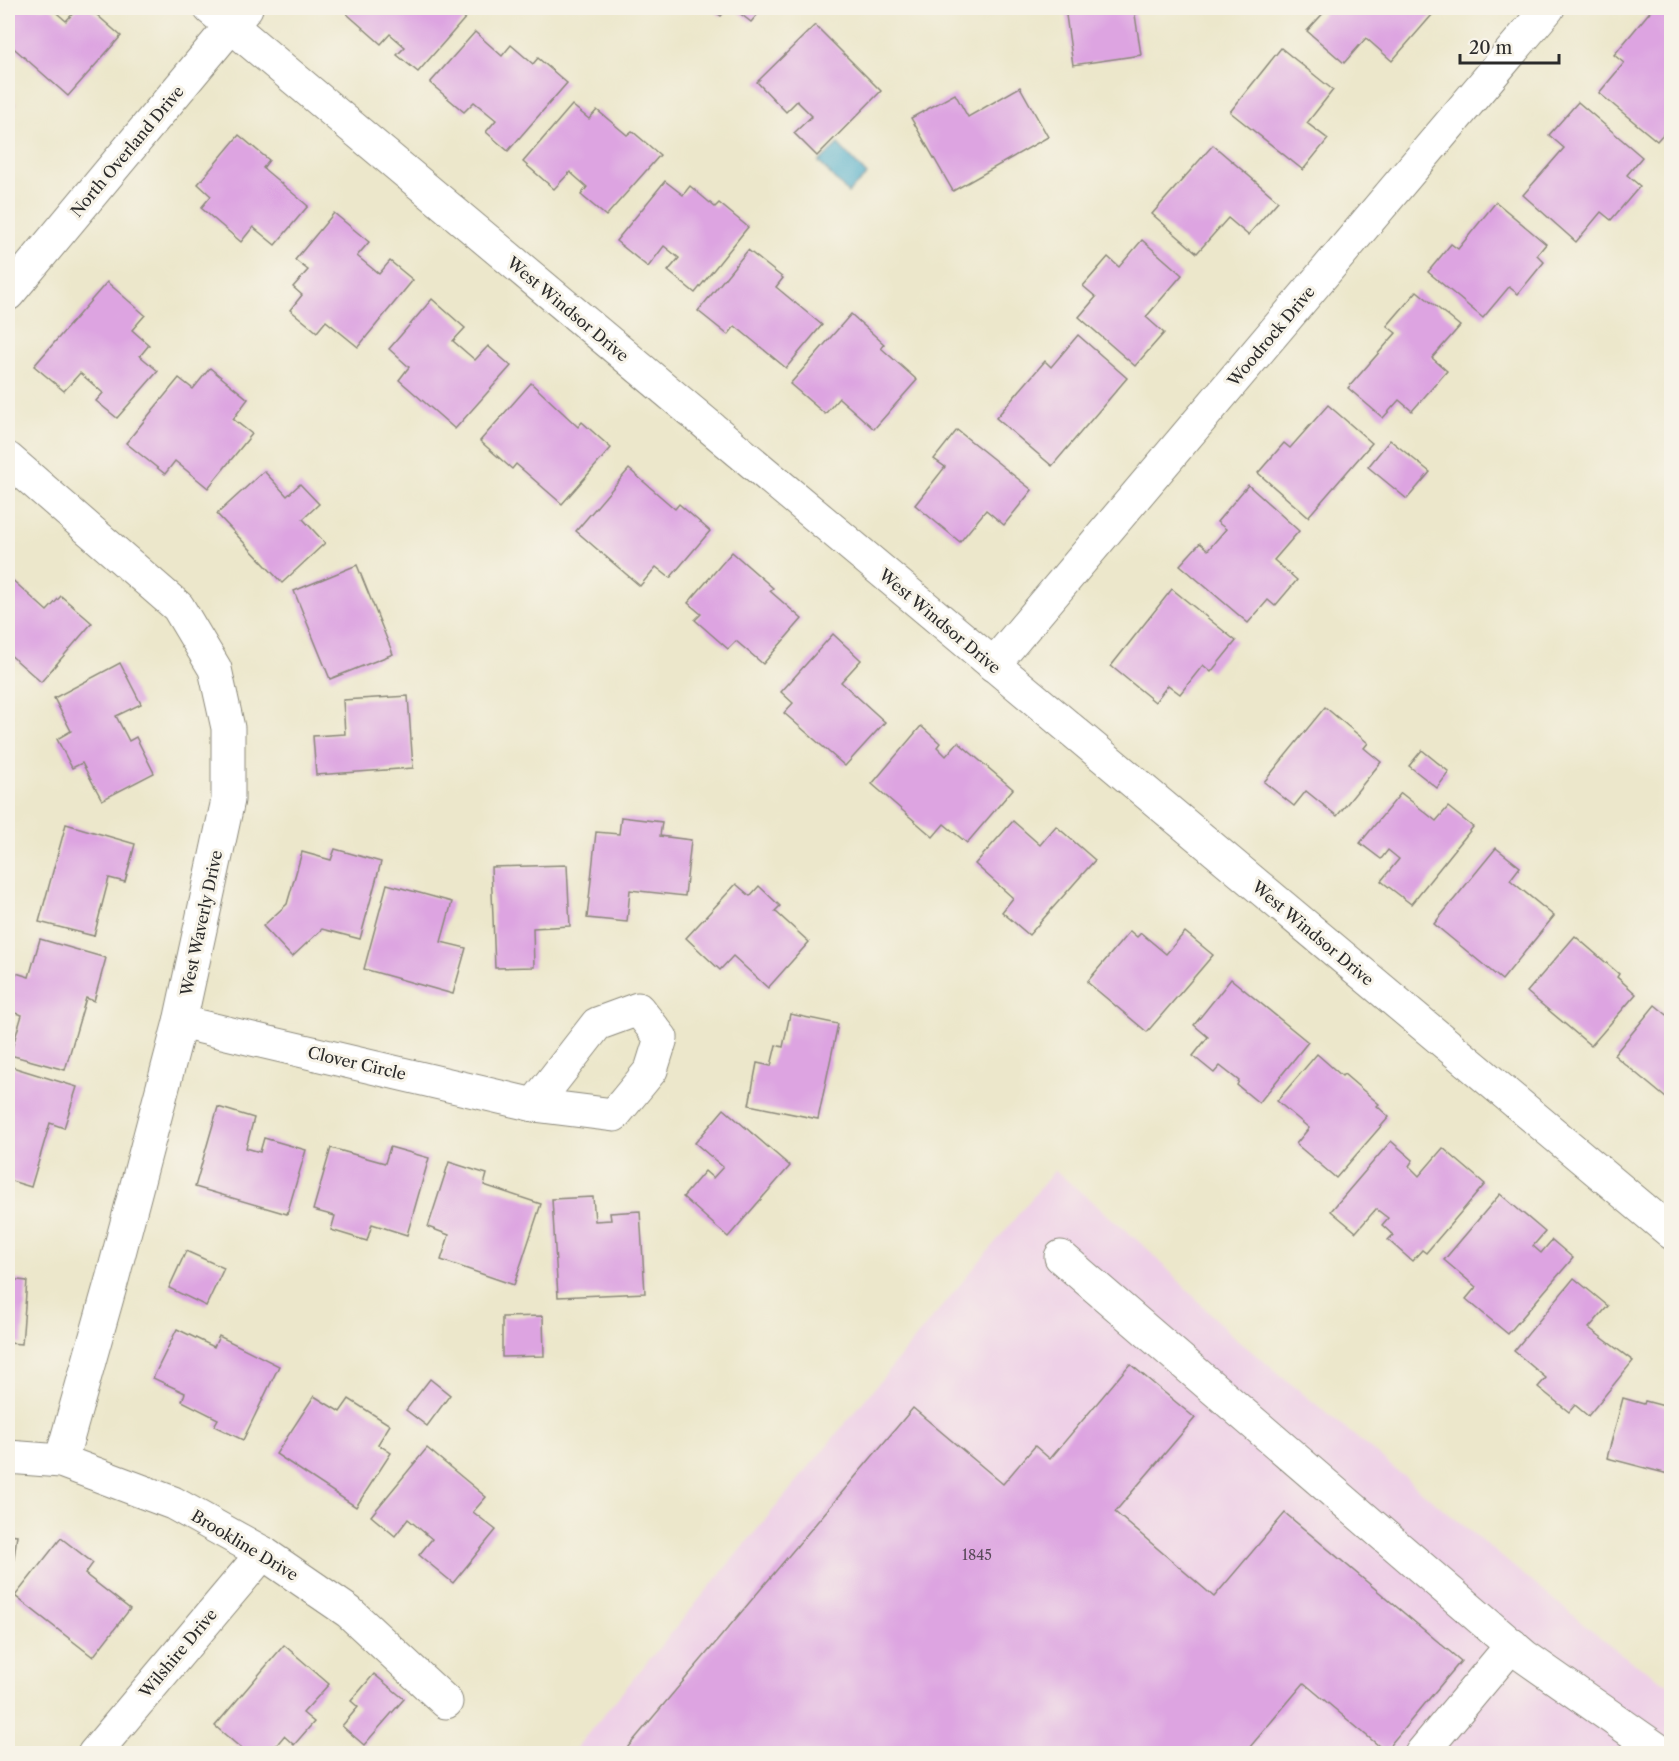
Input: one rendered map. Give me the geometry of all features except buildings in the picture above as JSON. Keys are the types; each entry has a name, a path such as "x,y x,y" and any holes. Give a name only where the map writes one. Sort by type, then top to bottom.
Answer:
{"street":[{"name":"Woodrock Drive","path":"993,665 1548,8"},
{"name":"West Windsor Drive","path":"229,14 993,665 1671,1233"},
{"name":"North Overland Drive","path":"8,294 229,14"},
{"name":"West Waverly Drive","path":"8,459 178,607 215,669 228,728 228,800 180,1022 61,1461"},
{"name":"Clover Circle","path":"180,1022 534,1105"},
{"path":"1061,1257 1524,1656 1664,1754"},
{"name":"Brookline Drive","path":"8,1457 61,1461 174,1503 263,1553 349,1612 446,1702"},
{"name":"Wilshire Drive","path":"94,1754 263,1553"},
{"path":"1421,1754 1512,1645"}],"shaded area":[{"path":"1055,1170 1150,1251 1228,1332 1615,1650 1671,1686 1671,1753 571,1754"}],"water":[{"path":"838,144 867,175 848,193 819,162"}]}
